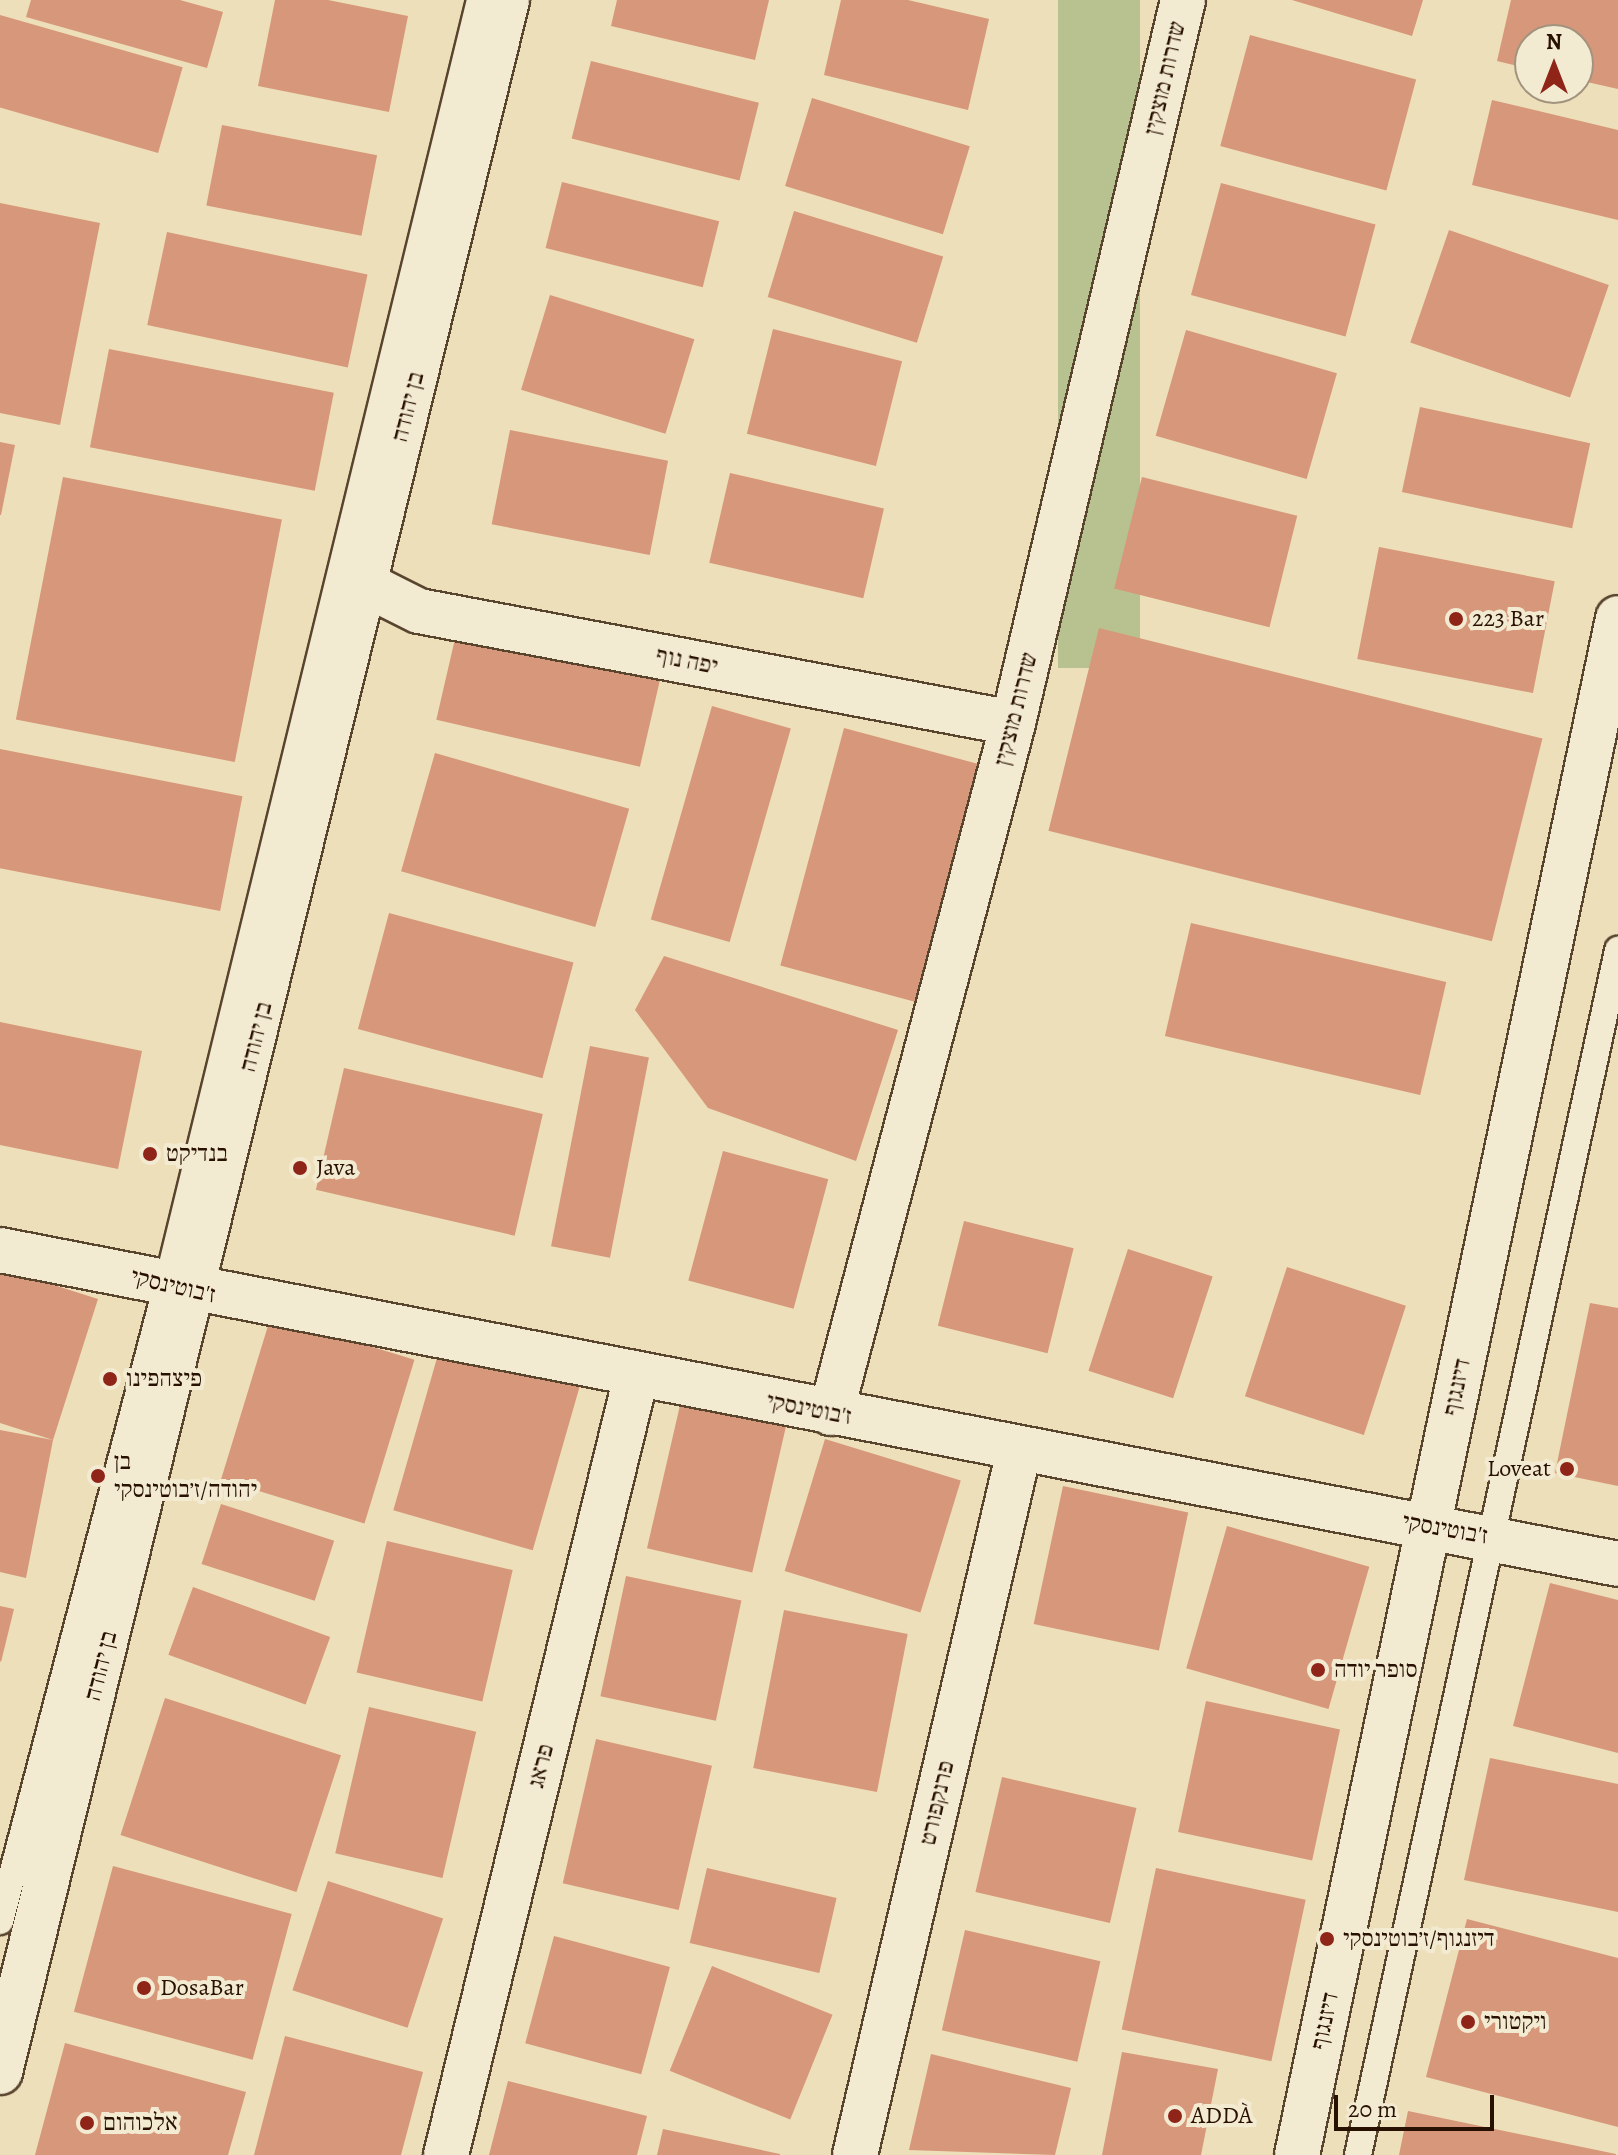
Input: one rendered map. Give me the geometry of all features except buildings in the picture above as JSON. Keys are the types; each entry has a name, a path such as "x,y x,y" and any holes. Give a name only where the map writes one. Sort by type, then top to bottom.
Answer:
{"street":[{"name":"בן יהודה","path":"0,2072 181,1288 365,584 507,0"},
{"name":"שדרות מוצקין","path":"831,1413 1013,723 1183,0"},
{"name":"יפה נוף","path":"365,584 419,611 1013,723"},
{"name":"דיזנגוף","path":"1297,2155 1618,618"},
{"name":"ז'בוטינסקי","path":"0,1250 636,1377 1428,1525 1618,1564"},
{"name":"פראג","path":"446,2155 636,1377"},
{"name":"פרנקפורט","path":"855,2155 1019,1451"}],"lane":[{"name":"בן יהודה","path":"0,1921 181,1288 480,0"},
{"path":"1358,2155 1495,1538 1618,950"}],"green space":[{"path":"1058,0 1140,0 1140,668 1058,668"}],"place":[{"name":"223 Bar","path":"1456,619"},
{"name":"בנדיקט","path":"150,1154"},
{"name":"Java","path":"300,1168"},
{"name":"פיצהפינו","path":"110,1379"},
{"name":"Loveat","path":"1567,1469"},
{"name":"בן יהודה/ז׳בוטינסקי","path":"98,1476"},
{"name":"סופר יודה","path":"1318,1670"},
{"name":"דיזנגוף/ז׳בוטינסקי","path":"1327,1939"},
{"name":"DosaBar","path":"144,1988"},
{"name":"ויקטורי","path":"1468,2022"},
{"name":"ADDÀ","path":"1175,2116"},
{"name":"אלכוהום","path":"87,2123"}]}
